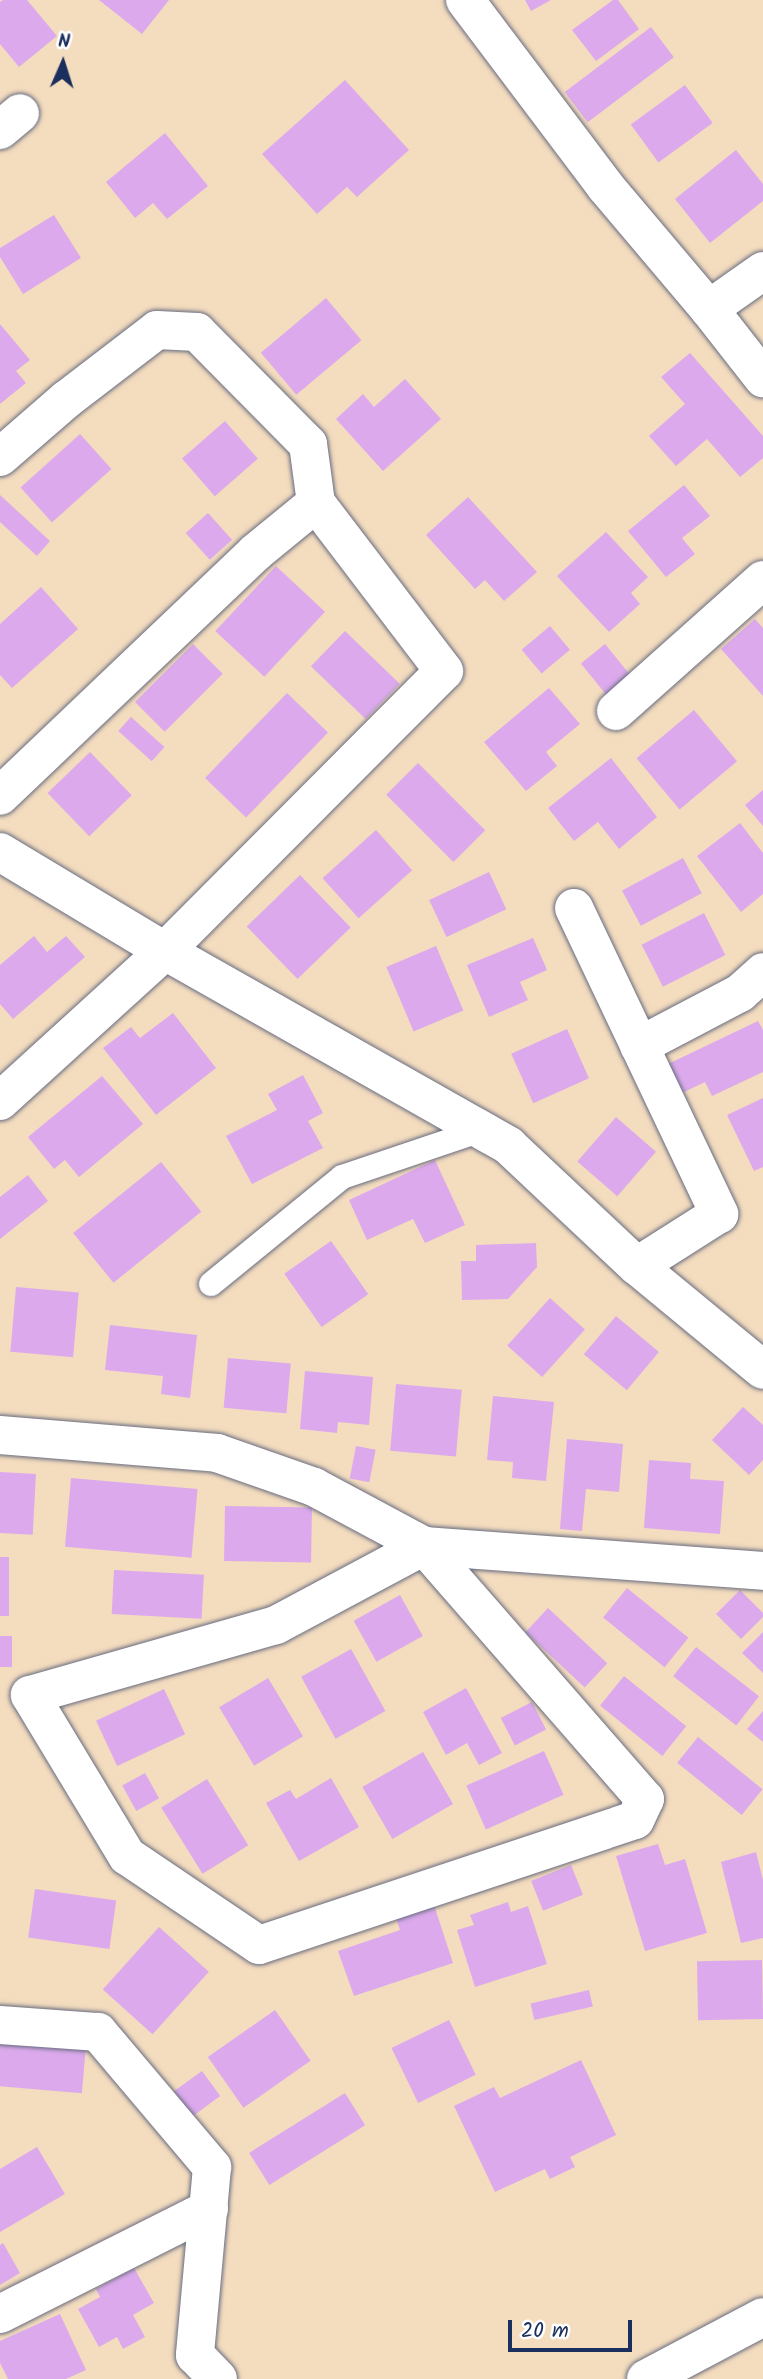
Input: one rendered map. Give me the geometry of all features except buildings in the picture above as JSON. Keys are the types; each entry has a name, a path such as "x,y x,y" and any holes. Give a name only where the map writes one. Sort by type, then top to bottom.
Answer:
{"street":[{"path":"465,0 605,186 763,377"},
{"path":"709,309 763,271"},
{"path":"0,457 67,399 157,330 197,332 308,444 316,503 444,671 165,951 0,1101"},
{"path":"0,796 255,553 316,503"},
{"path":"617,711 763,580"},
{"path":"0,852 165,951 509,1146 637,1266 763,1370"},
{"path":"574,908 719,1214 637,1266"},
{"path":"639,1046 740,993 763,972"},
{"path":"0,1435 217,1453 314,1487 424,1546 645,1799 635,1821 260,1945 127,1856 30,1695 276,1625 424,1546 763,1571"},
{"path":"0,2025 98,2032 212,2166 195,2355 218,2379"},
{"path":"0,2314 209,2209"},
{"path":"646,2379 763,2317"}],"lane":[{"path":"211,1284 342,1177 482,1130"}]}
